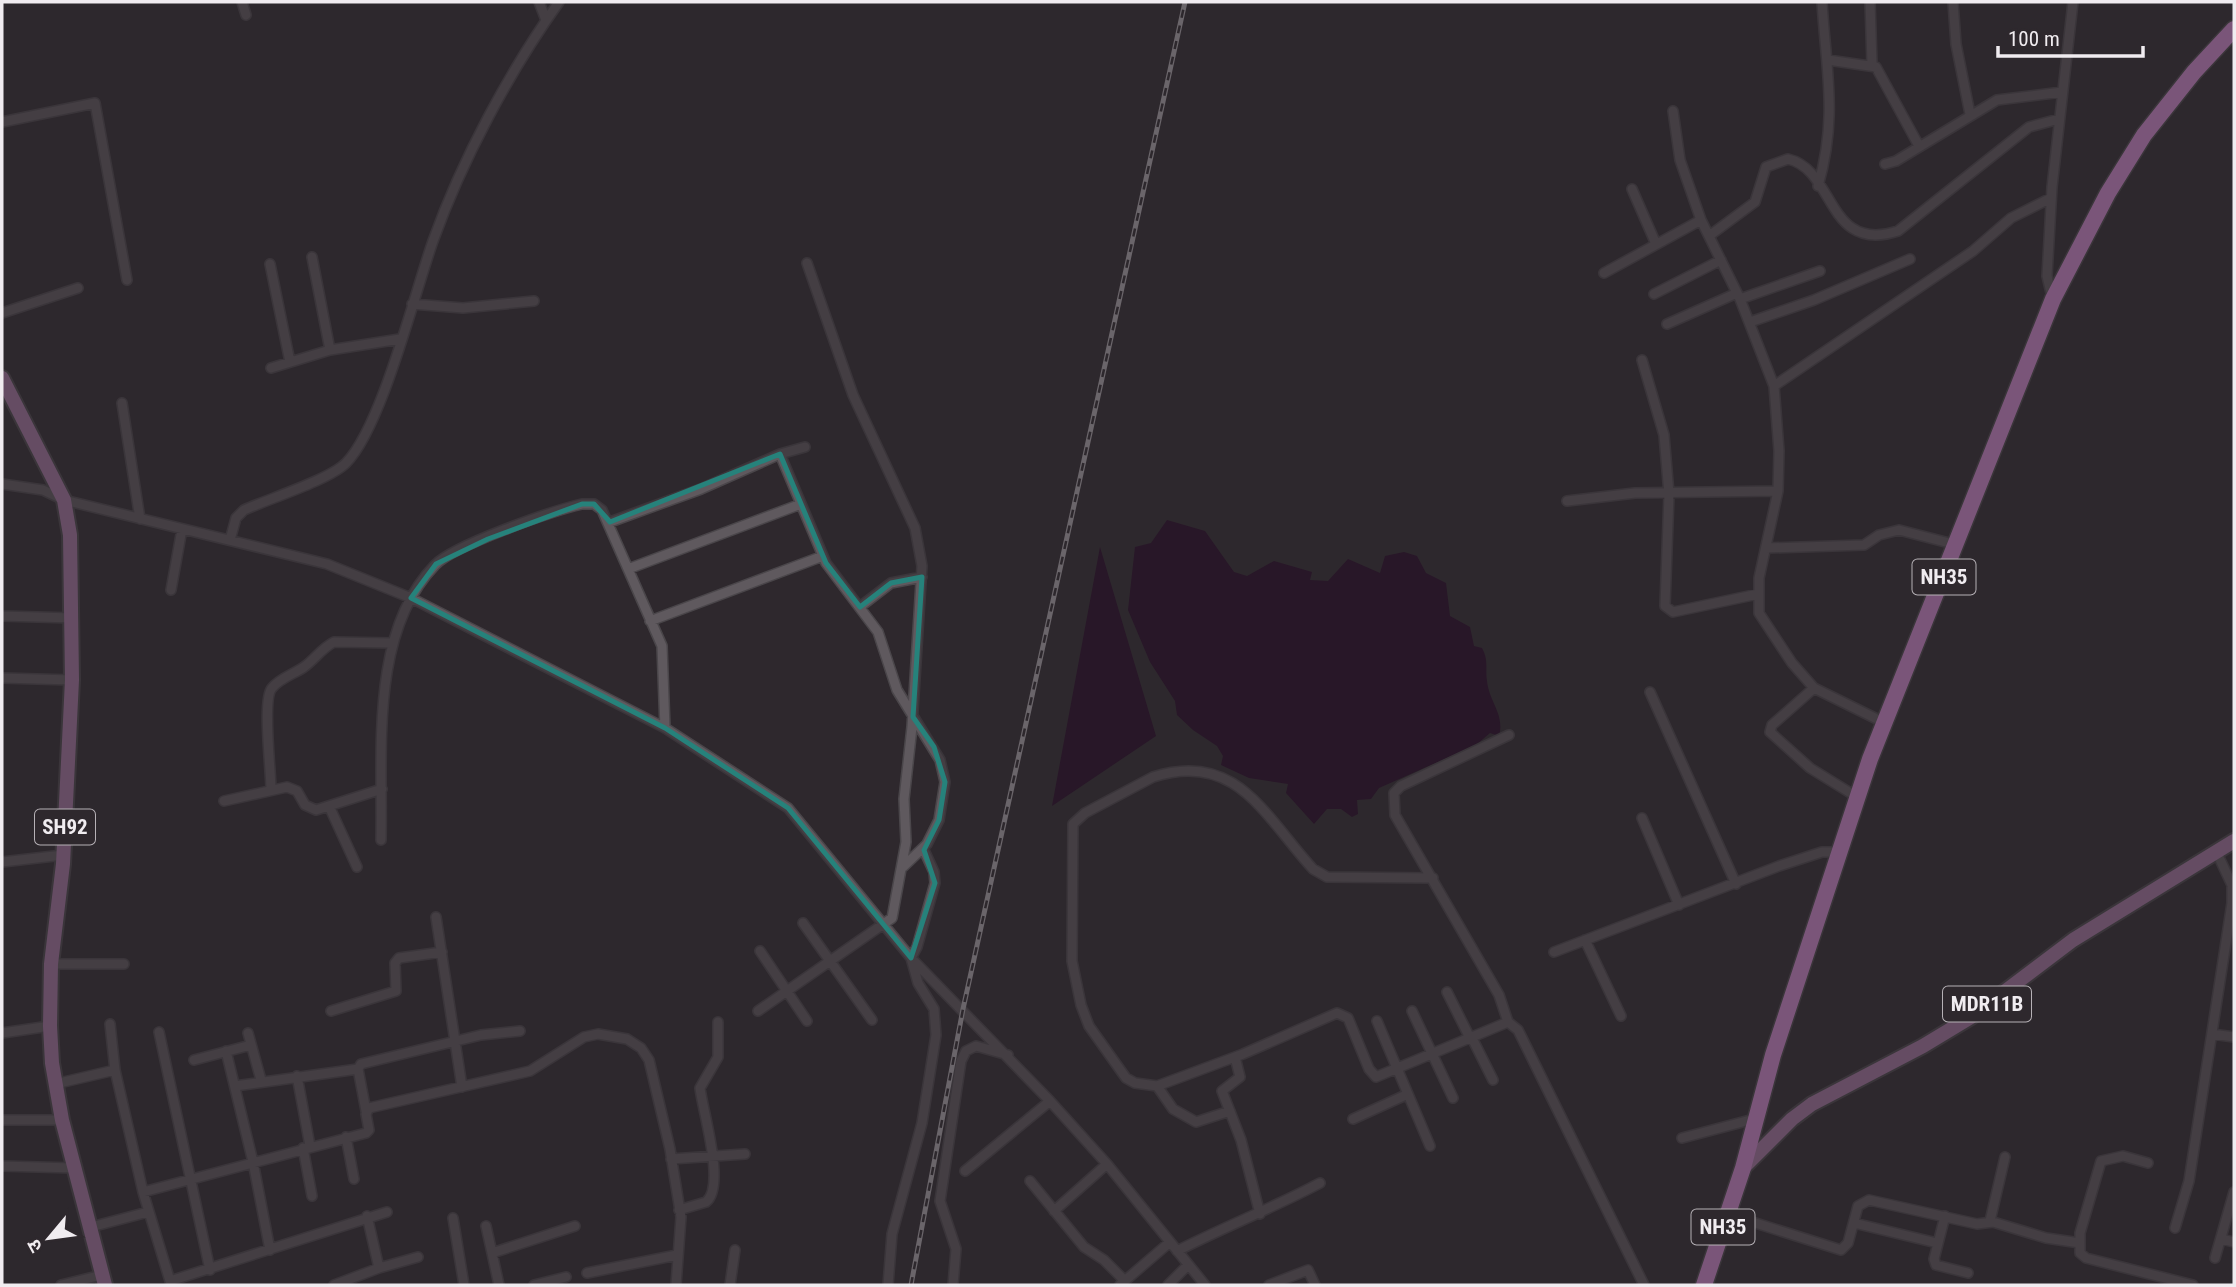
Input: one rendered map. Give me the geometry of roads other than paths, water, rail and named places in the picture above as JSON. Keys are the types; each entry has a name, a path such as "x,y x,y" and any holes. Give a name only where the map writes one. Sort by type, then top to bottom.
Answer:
{"highway":[{"name":"NH35","path":"1704,1285 1743,1168 1754,1119 1883,722 1957,545 2053,299 2108,193 2144,135 2193,72 2234,29"}],"main road":[{"name":"SH92","path":"2,378 64,500 70,535 72,680 63,855 51,964 50,1027 55,1084 62,1120 103,1280"},
{"name":"MDR11B","path":"1743,1168 1792,1119 1812,1104 1951,1029 2073,940 2234,841"}],"street":[{"path":"242,2 246,15"},
{"path":"539,2 546,20"},
{"path":"230,540 236,517 244,510 334,471 350,459 375,410 459,177 546,20 559,2"},
{"path":"1818,186 1827,155 1830,115 1822,2"},
{"path":"1870,2 1872,64"},
{"path":"1953,2 1956,44 1970,114"},
{"path":"2053,299 2047,276 2051,198 2073,2"},
{"path":"1828,60 1853,65 1872,64 1880,70 1919,146"},
{"path":"1885,164 1970,114 2005,97 2062,92"},
{"path":"2,122 94,103 127,280"},
{"path":"1673,111 1680,160 1701,220 1739,296 1774,386 1779,451 1777,491 1758,594 1762,621 1814,688 1883,722"},
{"path":"1709,236 1755,202 1763,171 1775,162 1794,161 1856,232 1872,237 1884,235 1915,220 2029,127 2059,119"},
{"path":"1632,189 1656,244"},
{"path":"1774,386 1973,251 2011,218 2051,198"},
{"path":"1604,273 1701,220"},
{"path":"312,257 330,350"},
{"path":"1750,323 1814,300 1910,259"},
{"path":"1654,293 1721,260"},
{"path":"758,1011 885,925 891,918 898,895 906,842 904,799 913,717 922,577 915,528 853,396 807,263"},
{"path":"270,264 290,362"},
{"path":"1667,324 1739,296 1820,271"},
{"path":"2,313 78,288"},
{"path":"412,304 463,308 534,301"},
{"path":"271,368 330,350 400,339"},
{"path":"1642,360 1664,435 1669,494 1665,603 1668,611 1758,594"},
{"path":"122,403 140,519"},
{"path":"610,522 701,489 780,454 805,447"},
{"path":"780,454 823,556 836,579 861,606 878,632 898,690 934,747 945,782 939,820 923,848 903,867"},
{"path":"2,484 43,490 64,500 327,564 411,598 665,728 788,808 911,958 1009,1056 1107,1164 1205,1285"},
{"path":"1567,501 1635,493 1777,491"},
{"path":"381,840 385,689 392,643 411,598 436,564 450,554 488,538 582,504 594,504 610,522 662,646 665,728"},
{"path":"628,569 801,504"},
{"path":"171,590 182,529"},
{"path":"1766,548 1864,545 1879,535 1899,530 1957,545"},
{"path":"650,621 823,556"},
{"path":"861,606 891,583 922,577"},
{"path":"2,616 73,618"},
{"path":"271,790 271,745 265,710 266,698 272,688 334,642 392,643"},
{"path":"2,678 72,680"},
{"path":"1814,688 1772,725 1770,732 1810,768 1857,797"},
{"path":"1650,692 1736,884"},
{"path":"1509,735 1394,793 1395,815 1499,995 1508,1022 1523,1041 1644,1285"},
{"path":"1433,878 1327,877 1313,869 1244,789 1229,778 1211,773 1163,773 1153,777 1076,818 1073,830 1075,850 1072,961 1081,1005 1089,1026 1126,1077 1135,1083 1157,1086 1342,1013 1348,1018 1372,1075 1376,1077 1508,1022"},
{"path":"224,801 271,790 293,788 310,810 382,789"},
{"path":"329,806 357,867"},
{"path":"1642,817 1679,905"},
{"path":"888,1285 892,1234 922,1123 936,1035 934,1009 918,983 911,958 935,883 934,872 923,848"},
{"path":"2175,1228 2189,1181 2232,892 2216,851"},
{"path":"1554,952 1822,852 1840,852"},
{"path":"2,862 63,855"},
{"path":"436,917 463,1087"},
{"path":"803,923 872,1020"},
{"path":"1585,940 1621,1016"},
{"path":"760,951 807,1021"},
{"path":"331,1011 396,991 395,962 398,958 442,952"},
{"path":"51,964 124,964"},
{"path":"1447,992 1493,1080"},
{"path":"1412,1012 1453,1098"},
{"path":"1377,1021 1430,1146"},
{"path":"679,1210 711,1198 716,1173 701,1088 718,1057 718,1022"},
{"path":"110,1024 115,1070 143,1192 170,1282 367,1216 387,1212"},
{"path":"2,1033 50,1027"},
{"path":"235,1086 261,1080 358,1069 365,1062 520,1031"},
{"path":"159,1032 210,1270"},
{"path":"248,1032 261,1080"},
{"path":"366,1111 530,1072 584,1037 612,1034 641,1048 649,1060 671,1159 679,1210 673,1285"},
{"path":"2212,1034 2234,1037"},
{"path":"194,1060 251,1045"},
{"path":"953,1285 956,1249 940,1201 961,1061 965,1051 976,1046 1009,1056"},
{"path":"226,1051 254,1162 270,1250"},
{"path":"1235,1057 1240,1077 1222,1091 1241,1140 1260,1214"},
{"path":"143,1192 369,1130 358,1069"},
{"path":"55,1084 115,1070"},
{"path":"297,1076 312,1196"},
{"path":"1157,1086 1173,1109 1196,1122 1230,1111"},
{"path":"1353,1119 1408,1094"},
{"path":"965,1171 1050,1101"},
{"path":"1682,1138 1754,1119"},
{"path":"2,1120 62,1120"},
{"path":"346,1137 354,1179"},
{"path":"671,1159 745,1154"},
{"path":"2148,1163 2123,1156 2101,1161 2080,1243 2080,1253 2086,1258 2193,1285"},
{"path":"1990,1221 2005,1157"},
{"path":"1054,1210 1107,1164"},
{"path":"2,1166 74,1168"},
{"path":"1030,1181 1084,1247 1104,1260 1123,1283 1170,1242"},
{"path":"1177,1251 1229,1224 1260,1214 1320,1182"},
{"path":"2215,1258 2234,1192"},
{"path":"1727,1214 1841,1250 1847,1246 1858,1206 1869,1200 1977,1224 1990,1221 2046,1238 2080,1243"},
{"path":"91,1227 148,1212"},
{"path":"367,1216 379,1268"},
{"path":"1945,1216 1937,1242 1936,1265 1968,1273"},
{"path":"453,1218 464,1285"},
{"path":"1854,1223 1937,1242"},
{"path":"486,1226 499,1285"},
{"path":"492,1252 575,1226"},
{"path":"2221,1238 2234,1242"},
{"path":"730,1285 735,1250"},
{"path":"587,1273 677,1255"},
{"path":"334,1285 418,1257"},
{"path":"1167,1285 1188,1265"},
{"path":"1269,1285 1308,1270 1315,1285"},
{"path":"534,1285 566,1277"},
{"path":"61,1285 103,1280"}],"railway":[{"path":"911,1285 963,1009 1185,2"}]}
